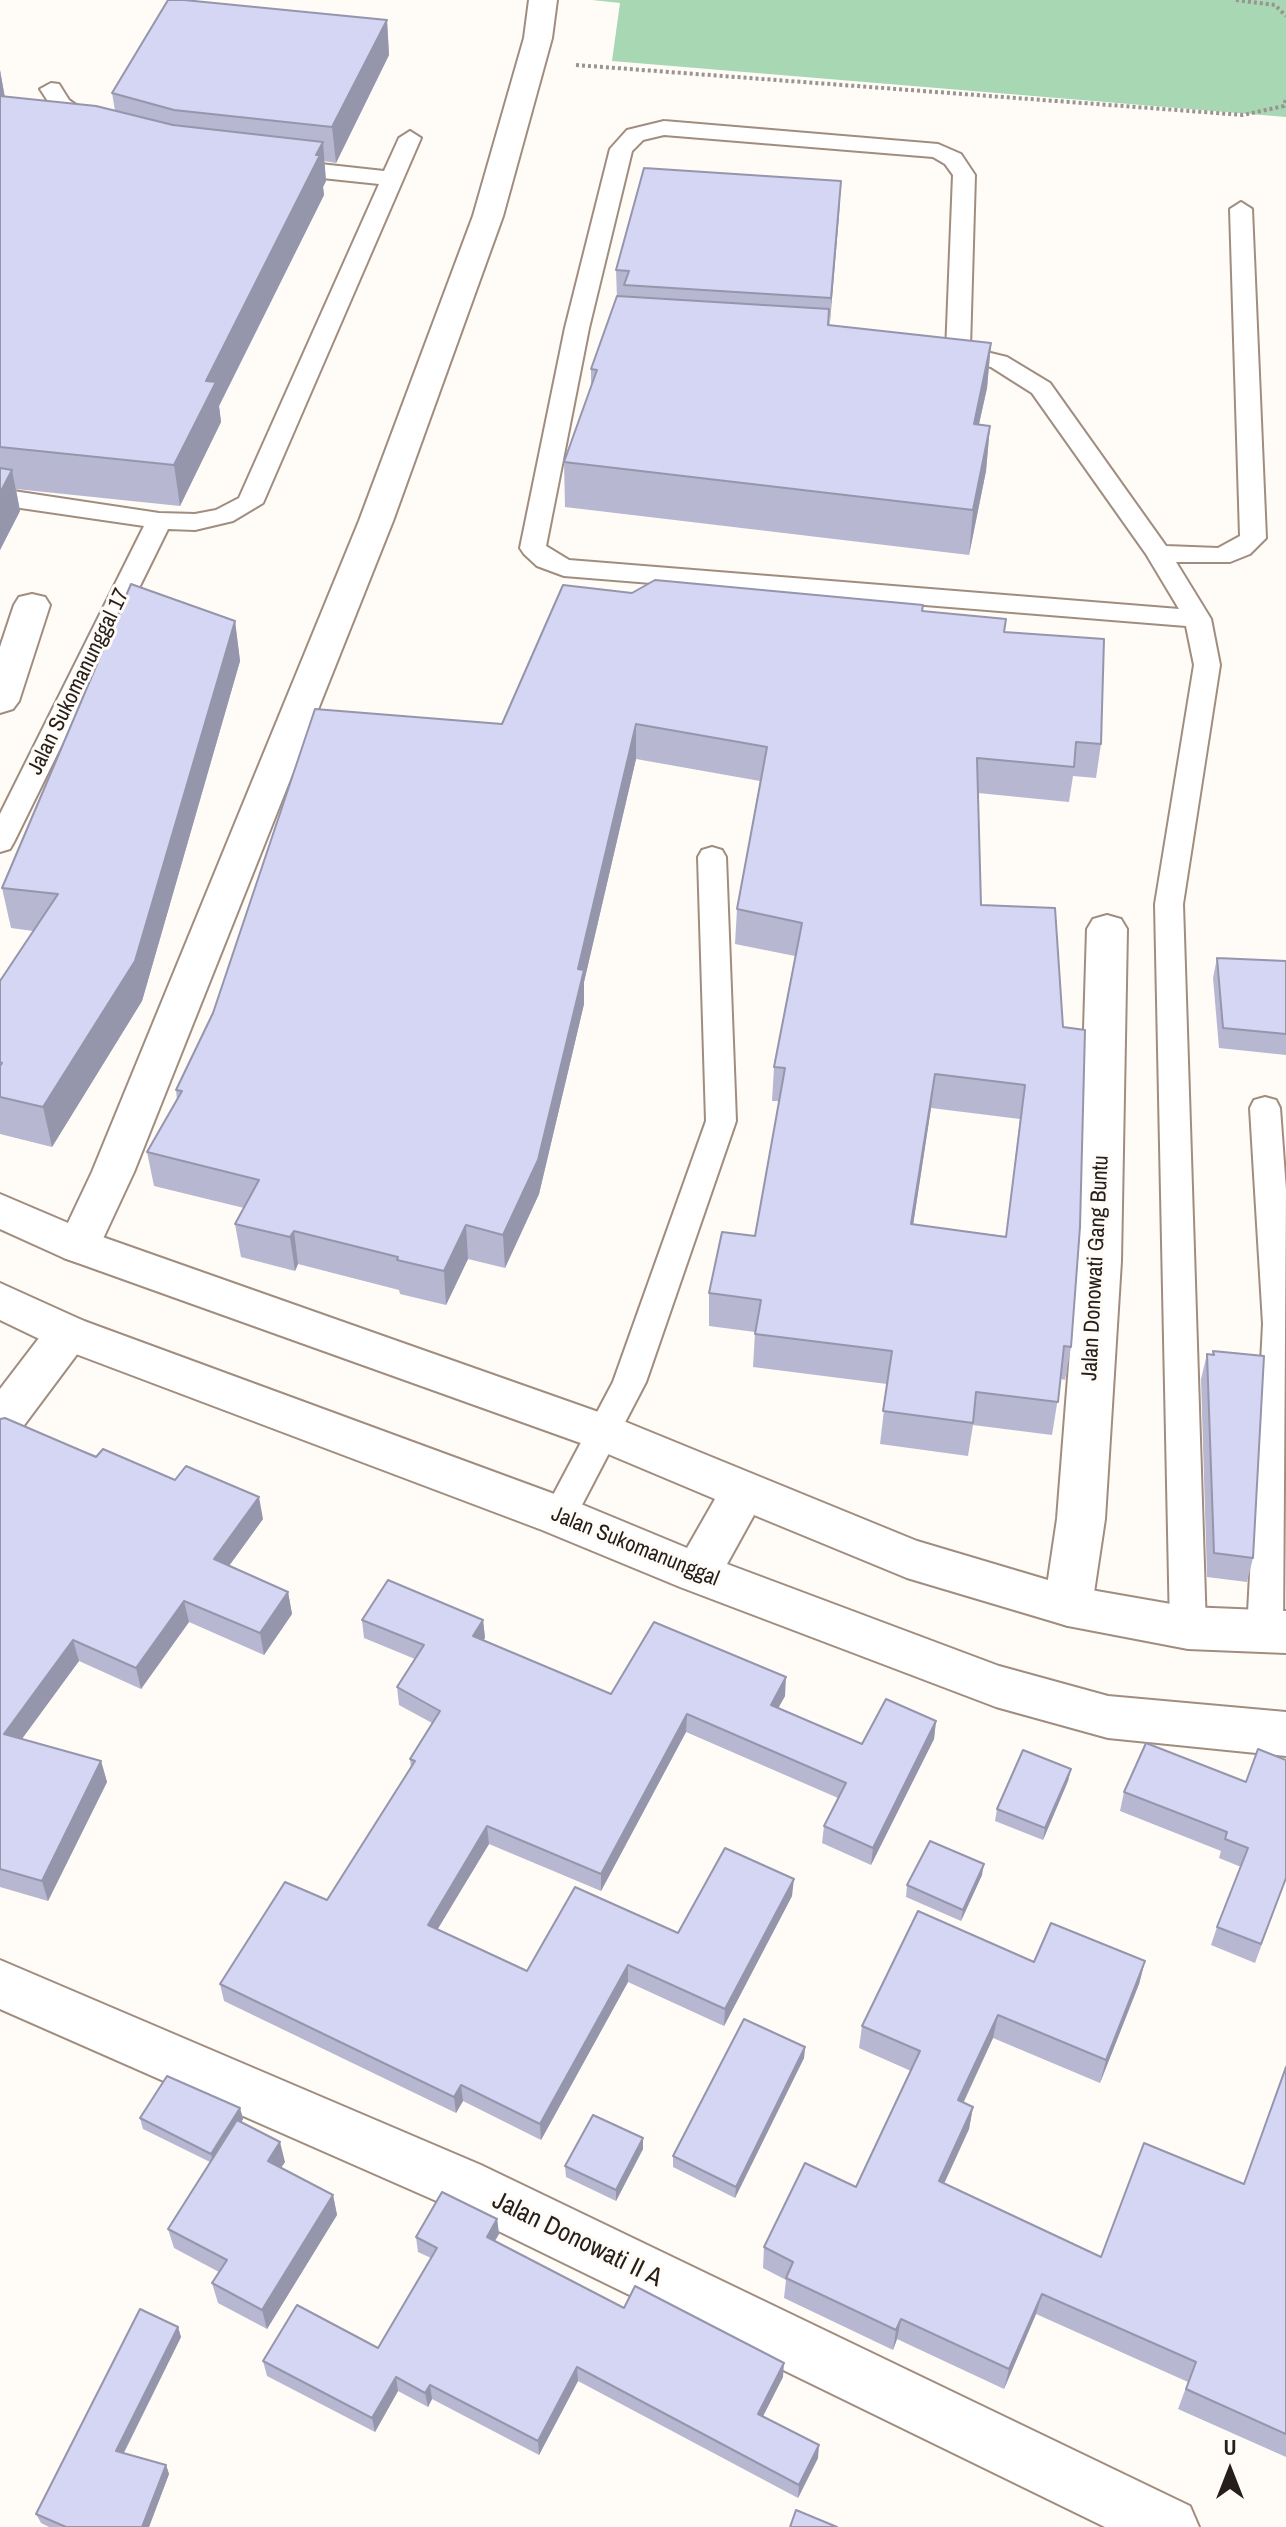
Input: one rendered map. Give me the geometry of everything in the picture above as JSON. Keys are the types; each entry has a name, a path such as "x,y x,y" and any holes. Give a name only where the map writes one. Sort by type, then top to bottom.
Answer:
{"street":[{"path":"79,1246 113,1172 376,521 488,216 532,61 543,0"},
{"path":"0,701 32,605"},
{"name":"Jalan Donowati Gang Buntu","path":"1068,1606 1081,1519 1099,1261 1107,929"},
{"path":"0,1210 79,1246 605,1433 907,1558 1068,1606 1188,1628 1276,1632"},
{"name":"Jalan Sukomanunggal","path":"0,1300 68,1333 559,1516 697,1573 996,1686 1108,1717 1286,1734"},
{"path":"0,1423 68,1333"},
{"path":"697,1573 745,1489"},
{"name":"Jalan Donowati II A","path":"0,1984 461,2184 1156,2522"}],"lane":[{"path":"51,89 61,104 111,138"},
{"path":"1188,1628 1169,904 1207,665 1198,619 1158,553 1041,388 999,362 950,352 964,175 953,159 938,151 664,128 635,135 621,149 577,328 533,548 546,560 564,568 1198,619"},
{"path":"0,497 159,521 209,519 250,503 410,138"},
{"path":"255,164 392,179"},
{"path":"1158,553 1221,556 1241,548 1253,538 1241,209"},
{"path":"577,328 608,330"},
{"name":"Jalan Sukomanunggal 17","path":"0,842 159,521"},
{"path":"559,1516 629,1382 721,1121 712,857"},
{"path":"1265,1108 1279,1324 1276,1632"}],"path":[{"path":"1236,0 1275,5 1286,16"},
{"path":"532,61 1243,115 1284,106 1286,99"}],"green space":[{"path":"592,0 1286,0 1286,117 612,61 620,3"}],"building":[{"path":"168,0 387,20 332,127 174,110 112,93"},
{"path":"0,96 96,106 173,125 323,142 316,155 320,155 206,381 216,382 174,465 0,447"},
{"path":"644,168 841,181 831,298 624,285 629,271 616,270"},
{"path":"617,296 829,309 828,325 991,343 974,424 990,426 973,510 564,462 597,370 591,369"},
{"path":"0,468 12,470 0,493"},
{"path":"655,580 923,605 922,611 1006,619 1004,632 1104,639 1101,744 1076,742 1074,767 977,758 981,905 1055,908 1063,1027 1085,1030 1080,1227 1071,1347 1064,1346 1058,1402 976,1392 973,1423 883,1411 892,1351 755,1334 761,1300 709,1293 722,1232 755,1236 785,1068 774,1067 802,923 737,909 767,747 636,724 578,969 584,970 538,1160 503,1235 466,1225 444,1271 294,1231 290,1237 235,1224 259,1180 147,1152 182,1091 176,1090 213,1013 315,709 502,724 563,585 632,593","holes":["935,1074 1025,1085 1006,1237 911,1224"]},
{"path":"131,584 235,621 135,961 43,1107 0,1097 0,981 58,894 2,888"},
{"path":"1217,958 1286,961 1286,1034 1223,1028"},
{"path":"1213,1351 1264,1356 1253,1558 1214,1553 1207,1354 1214,1355"},
{"path":"5,1418 96,1457 103,1449 175,1480 186,1466 259,1497 214,1559 288,1592 260,1633 184,1601 136,1668 73,1640 4,1734 101,1761 42,1881 0,1869 0,1419"},
{"path":"388,1580 483,1620 473,1636 611,1694 654,1622 786,1677 771,1705 862,1744 886,1699 936,1721 873,1848 824,1826 846,1783 687,1714 601,1874 487,1826 428,1925 527,1971 575,1887 678,1933 725,1848 794,1879 725,2009 628,1965 540,2124 461,2085 454,2097 220,1984 285,1882 327,1900 415,1761 410,1759 440,1711 397,1687 424,1645 362,1620"},
{"path":"1146,1743 1246,1782 1258,1749 1286,1760 1286,1878 1261,1944 1217,1927 1248,1848 1225,1839 1227,1832 1124,1792"},
{"path":"1023,1750 1071,1769 1045,1828 997,1809"},
{"path":"930,1841 984,1864 963,1910 907,1885"},
{"path":"918,1911 1034,1962 1051,1923 1145,1961 1106,2060 998,2015 958,2100 973,2107 939,2181 1101,2257 1144,2143 1244,2184 1286,2067 1286,2434 1186,2389 1196,2362 1042,2294 1009,2369 901,2319 896,2330 786,2278 793,2262 764,2247 805,2163 856,2187 920,2051 862,2026"},
{"path":"744,2019 805,2047 736,2187 673,2156"},
{"path":"167,2076 240,2108 211,2154 140,2118"},
{"path":"593,2115 643,2138 616,2190 565,2166"},
{"path":"237,2120 280,2142 268,2161 333,2195 262,2310 212,2283 227,2260 168,2229"},
{"path":"442,2192 497,2219 487,2237 624,2308 635,2286 784,2363 758,2414 819,2445 799,2485 577,2367 538,2441 430,2385 425,2393 396,2377 372,2418 263,2361 297,2305 378,2348 437,2248 416,2237"},
{"path":"140,2309 178,2327 116,2451 166,2465 142,2527 66,2527 36,2514"},
{"path":"796,2510 837,2527 790,2527"}]}
